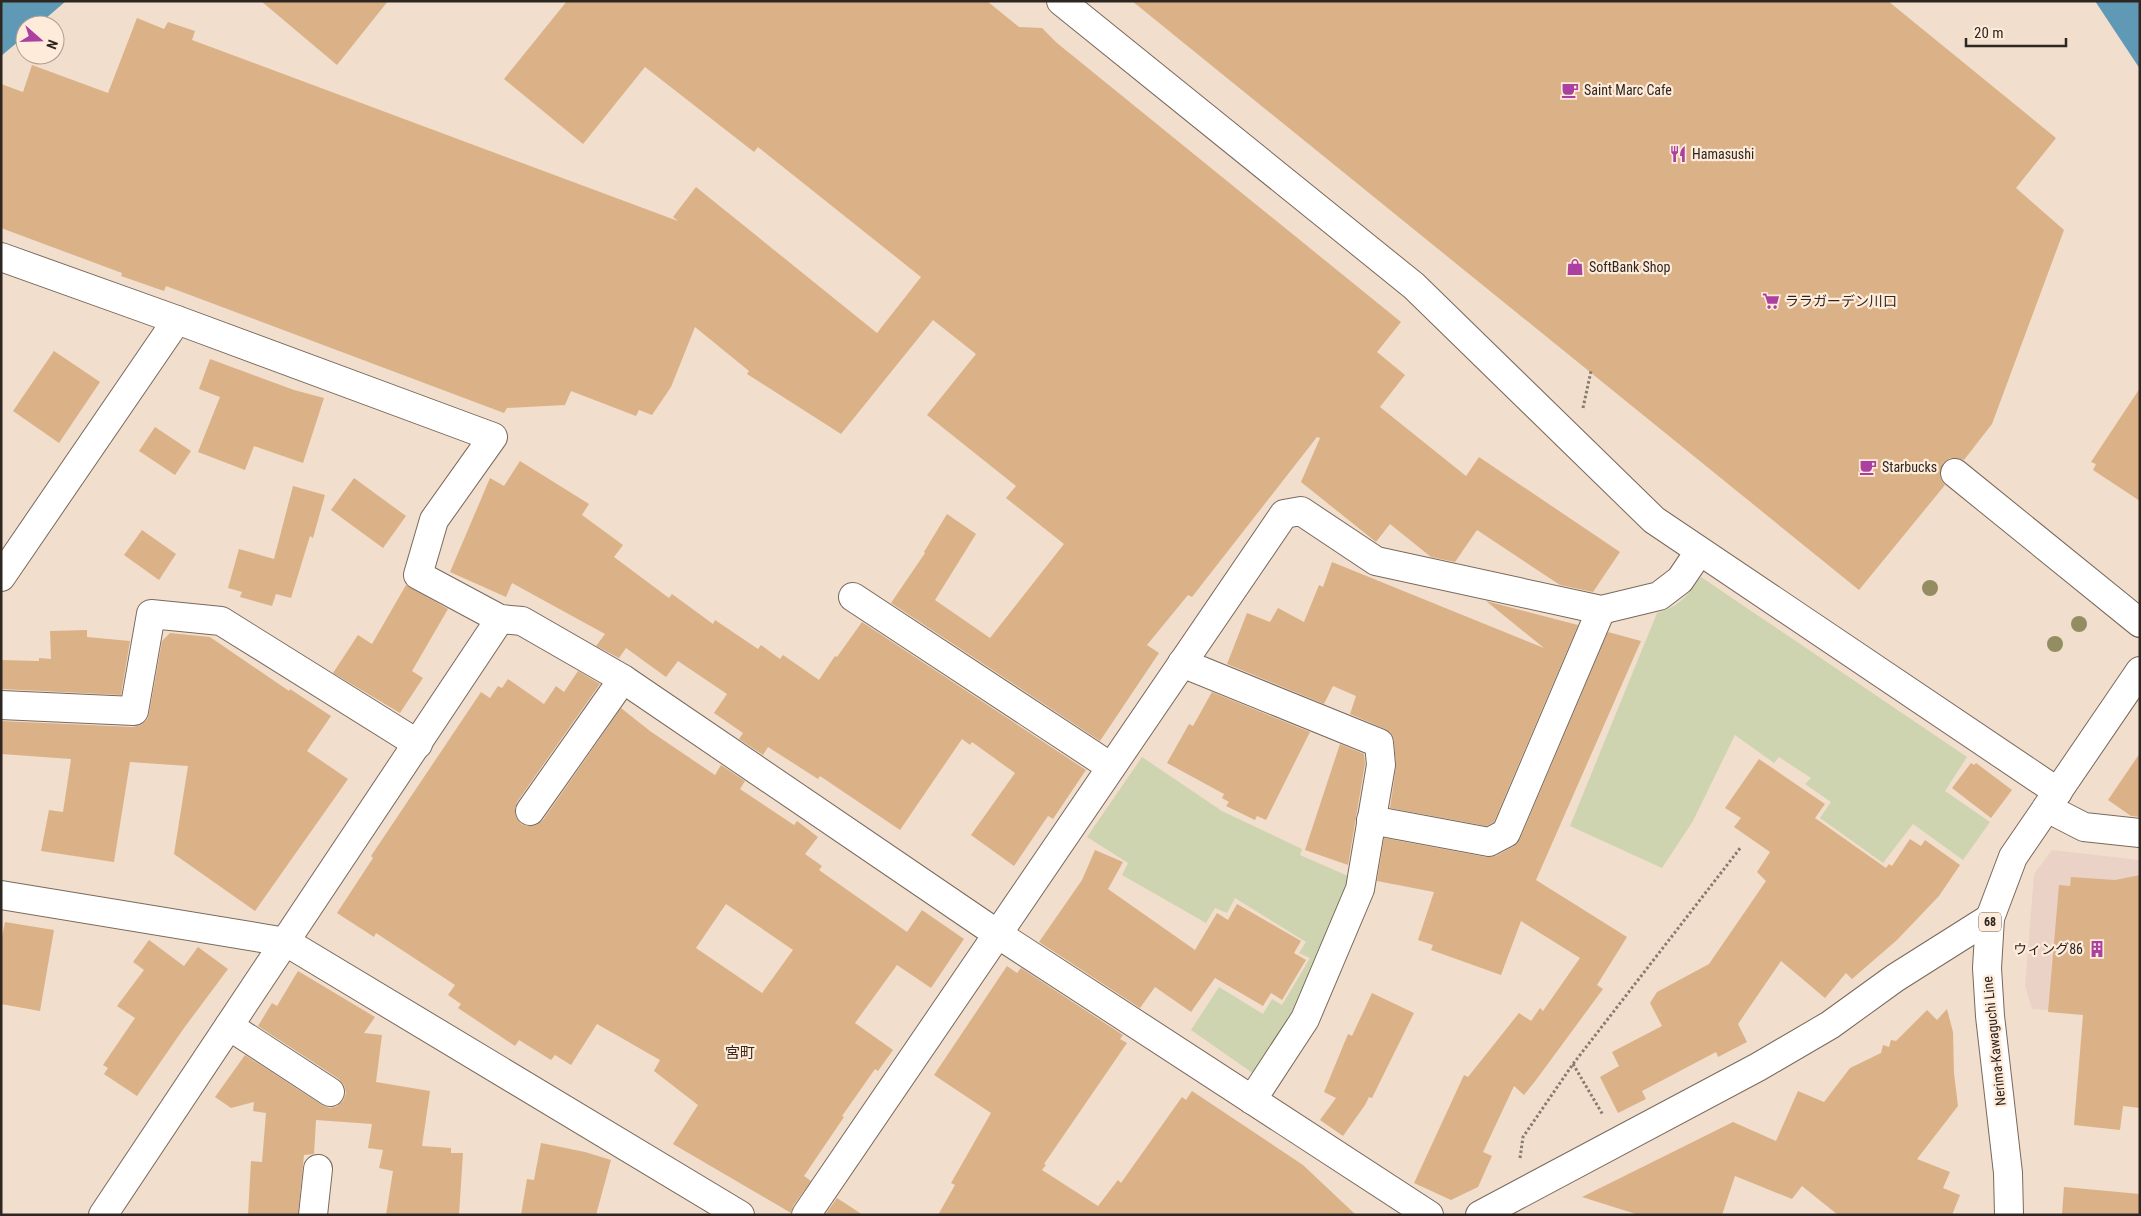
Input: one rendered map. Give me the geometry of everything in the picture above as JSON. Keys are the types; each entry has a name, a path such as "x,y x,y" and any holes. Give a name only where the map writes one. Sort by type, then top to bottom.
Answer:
{"street":[{"path":"1060,1 1414,286 1654,520 2052,800 2084,828 2140,833"},
{"path":"1,257 493,437 434,520 418,575 500,619 522,621 623,680 996,933 1429,1215"},
{"path":"1,577 177,320"},
{"path":"1955,473 2140,623"},
{"path":"806,1215 996,933 1284,514 1300,511 1376,561 1601,610 1659,596 1680,580 1699,552"},
{"path":"853,597 1111,767"},
{"path":"1371,820 1489,842 1506,833 1601,610"},
{"path":"1,705 134,712 151,614 221,621 418,744"},
{"path":"103,1215 500,619"},
{"path":"1182,663 1379,743 1381,765 1360,889 1305,1019 1252,1100"},
{"name":"Nerima-Kawaguchi Line","path":"2010,1215 2008,1173 1990,1016 1987,968 1990,918 2012,857 2140,671"},
{"path":"530,811 623,680"},
{"path":"1,895 286,942 740,1215"},
{"path":"1497,1208 1758,1067 1830,1024 1895,978 1990,918"},
{"path":"229,1026 330,1092"},
{"path":"313,1215 318,1169"}],"path":[{"path":"1583,409 1591,371"},
{"path":"1497,1208 1523,1137 1573,1064 1741,847"},
{"path":"1573,1064 1619,1141"}],"shaded area":[{"name":"ウィング86","path":"2052,850 2140,860 2140,1016 2032,1009 2025,986 2034,874"}],"green space":[{"path":"1701,577 1967,757 1945,791 1990,822 1963,860 1913,824 1883,863 1820,818 1831,802 1805,784 1811,778 1779,757 1774,763 1735,735 1693,821 1662,868 1570,826 1657,613 1678,603"},
{"path":"1142,757 1222,811 1302,849 1300,855 1355,879 1304,999 1254,1074 1191,1030 1219,987 1263,1014 1272,999 1282,1005 1310,958 1299,953 1306,942 1235,898 1227,913 1215,908 1206,923 1122,875 1128,863 1087,837"}],"water":[{"path":"1,1 66,1 50,15 15,15 15,44 1,56"},
{"path":"2095,1 2140,1 2140,69"}],"building":[{"path":"261,1 388,1 337,65"},
{"path":"567,1 987,1 1019,27 1042,28 1057,43 1401,322 1377,352 1405,375 1380,407 1466,476 1479,457 1620,552 1593,592 1560,585 1477,530 1455,562 1431,557 1390,524 1376,542 1301,482 1320,438 1317,437 1192,597 1188,595 1147,645 1159,653 1100,741 891,603 925,553 947,514 976,534 935,600 990,638 1064,544 1006,498 1016,486 927,415 976,354 933,320 841,434 747,374 749,371 695,327 671,387 652,415 639,410 636,416 571,391 565,405 507,408 504,413 166,286 164,291 121,276 122,273 1,228 1,84 23,92 32,65 108,93 137,18 164,29 168,22 195,31 192,40 678,221 673,217 696,187 877,333 921,277 758,147 754,152 645,67 583,144 504,79"},
{"name":"ララガーデン川口","path":"1132,1 1888,1 2056,138 2016,188 2064,230 1992,424 1964,460 1950,458 1943,463 1940,471 1941,479 1945,485 1859,590"},
{"path":"54,351 100,382 59,443 13,411"},
{"path":"210,359 294,390 324,398 303,463 254,446 245,470 198,452 220,397 199,389"},
{"path":"2140,388 2140,501 2093,470 2096,464 2091,462"},
{"path":"155,427 191,451 175,475 139,451"},
{"path":"520,461 589,504 582,515 623,545 614,557 669,598 672,594 713,624 715,620 758,649 761,645 780,659 783,655 819,680 862,622 1086,770 1053,819 1048,816 1014,866 971,835 1015,773 972,742 970,745 962,739 900,830 820,776 818,779 768,747 763,755 739,739 743,733 714,713 727,694 678,661 666,677 626,648 619,658 596,646 605,634 512,583 506,597 450,572 490,478 504,486"},
{"path":"354,478 406,516 383,548 331,510"},
{"path":"293,486 325,495 313,538 310,536 291,598 276,594 272,606 240,597 242,592 228,588 239,549 274,559"},
{"path":"142,530 176,554 159,580 124,555"},
{"path":"1332,562 1544,648 1486,601 1578,625 1494,822 1486,826 1390,808 1396,767 1394,741 1391,733 1385,729 1350,714 1356,696 1333,686 1324,704 1227,664 1247,613 1270,622 1278,608 1304,622 1319,585 1323,587"},
{"path":"406,585 448,609 412,671 423,678 400,713 333,673 358,635 372,644"},
{"path":"87,630 87,637 130,641 121,695 1,689 1,660 39,661 39,658 51,659 50,631"},
{"path":"1608,632 1641,641 1536,880 1627,937 1597,985 1603,989 1536,1080 1524,1095 1514,1086 1483,1152 1492,1156 1478,1187 1451,1200 1414,1183 1464,1075 1468,1077 1519,1013 1531,1021 1540,1008 1543,1011 1580,958 1521,921 1501,975 1431,950 1433,945 1418,940 1434,892 1377,881 1384,838 1486,857 1496,856 1514,846 1520,839"},
{"path":"170,633 210,637 289,691 290,689 331,716 307,751 348,779 255,911 174,854 188,766 130,762 114,862 41,851 49,810 63,812 71,759 1,754 1,721 133,727 141,725 147,720 149,714 162,641"},
{"path":"578,671 600,684 517,802 515,809 516,817 521,824 528,826 536,825 543,820 621,708 650,731 715,775 721,765 745,781 740,789 794,825 797,821 818,837 805,854 822,866 819,870 907,932 922,910 964,939 931,988 897,965 855,1023 893,1050 878,1071 875,1069 842,1116 844,1117 804,1176 811,1181 793,1206 791,1213 673,1144 698,1105 654,1071 660,1060 597,1024 571,1065 555,1055 551,1060 519,1040 515,1046 458,1008 461,1004 448,995 455,985 376,933 374,937 337,913 373,858 371,856 481,692 490,698 498,686 502,688 508,679 544,704 556,686 564,692","holes":["726,904 793,950 762,993 696,948"]},
{"path":"1212,692 1310,732 1266,820 1257,816 1255,820 1226,806 1229,802 1222,798 1224,794 1167,763 1189,724 1193,726"},
{"path":"1340,744 1364,754 1365,764 1348,865 1305,850"},
{"path":"2140,753 2140,817 2131,816 2108,800"},
{"path":"1759,759 1825,804 1815,818 1886,868 1889,864 1892,866 1910,839 1921,846 1925,840 1960,865 1939,896 1897,940 1852,979 1846,973 1825,998 1781,961 1738,1024 1747,1042 1718,1057 1716,1052 1642,1091 1646,1099 1618,1113 1600,1077 1619,1066 1612,1052 1662,1026 1650,1003 1657,992 1709,964 1766,881 1757,872 1770,852 1734,827 1741,818 1725,808"},
{"path":"1971,763 1974,765 1976,763 2012,790 1991,818 1952,788"},
{"path":"1095,850 1123,862 1108,889 1195,950 1217,913 1228,920 1237,904 1301,941 1294,953 1306,960 1282,1000 1271,993 1263,1006 1215,978 1191,1012 1155,987 1140,1008 1039,942 1082,880"},
{"name":"ウィング86","path":"2140,875 2140,1108 2123,1106 2120,1130 2074,1125 2083,1015 2048,1012 2059,885 2070,886 2071,877 2115,880"},
{"path":"5,922 54,930 40,1011 1,1004 1,942"},
{"path":"149,940 184,966 198,947 228,969 137,1096 104,1074 108,1068 103,1065 135,1018 117,1006 144,970 133,962"},
{"path":"1007,966 1017,973 1021,968 1123,1035 1120,1039 1127,1043 1044,1164 1046,1165 1042,1170 1098,1206 1118,1180 1121,1183 1182,1097 1186,1100 1192,1091 1303,1165 1356,1215 938,1215 955,1185 951,1183 991,1113 934,1075"},
{"path":"298,971 375,1017 364,1033 382,1035 376,1082 430,1091 422,1146 451,1148 451,1153 463,1153 459,1215 386,1215 393,1171 379,1168 383,1150 368,1148 372,1124 316,1120 314,1154 304,1155 298,1215 248,1215 251,1161 262,1162 266,1113 253,1111 254,1102 231,1108 215,1097 245,1055 322,1105 330,1108 337,1106 343,1101 346,1093 344,1085 339,1079 258,1026 272,1003 277,1006"},
{"path":"1372,993 1414,1013 1372,1098 1369,1097 1343,1136 1320,1120 1336,1098 1324,1092 1348,1034 1352,1036"},
{"path":"1947,1009 1953,1032 1954,1073 1958,1106 1917,1159 1950,1172 1943,1188 1960,1195 1952,1215 1838,1215 1802,1186 1792,1199 1735,1176 1722,1215 1639,1215 1582,1197 1733,1122 1776,1141 1798,1091 1824,1102 1850,1068 1881,1053 1883,1045 1889,1047 1891,1040 1896,1041 1927,1010 1937,1020"},
{"path":"541,1143 585,1152 611,1160 596,1215 521,1215 527,1179 534,1180"},
{"path":"2064,1187 2140,1194 2140,1215 2062,1215"},
{"path":"837,1198 863,1215 825,1215"}],"place":[{"name":"Saint Marc Cafe","path":"1570,90"},
{"name":"Hamasushi","path":"1678,154"},
{"name":"SoftBank Shop","path":"1575,267"},
{"name":"ララガーデン川口","path":"1771,301"},
{"name":"Starbucks","path":"1868,467"},
{"name":"ウィング86","path":"2097,949"}],"district":[{"name":"宮町","path":"740,1053"}]}
